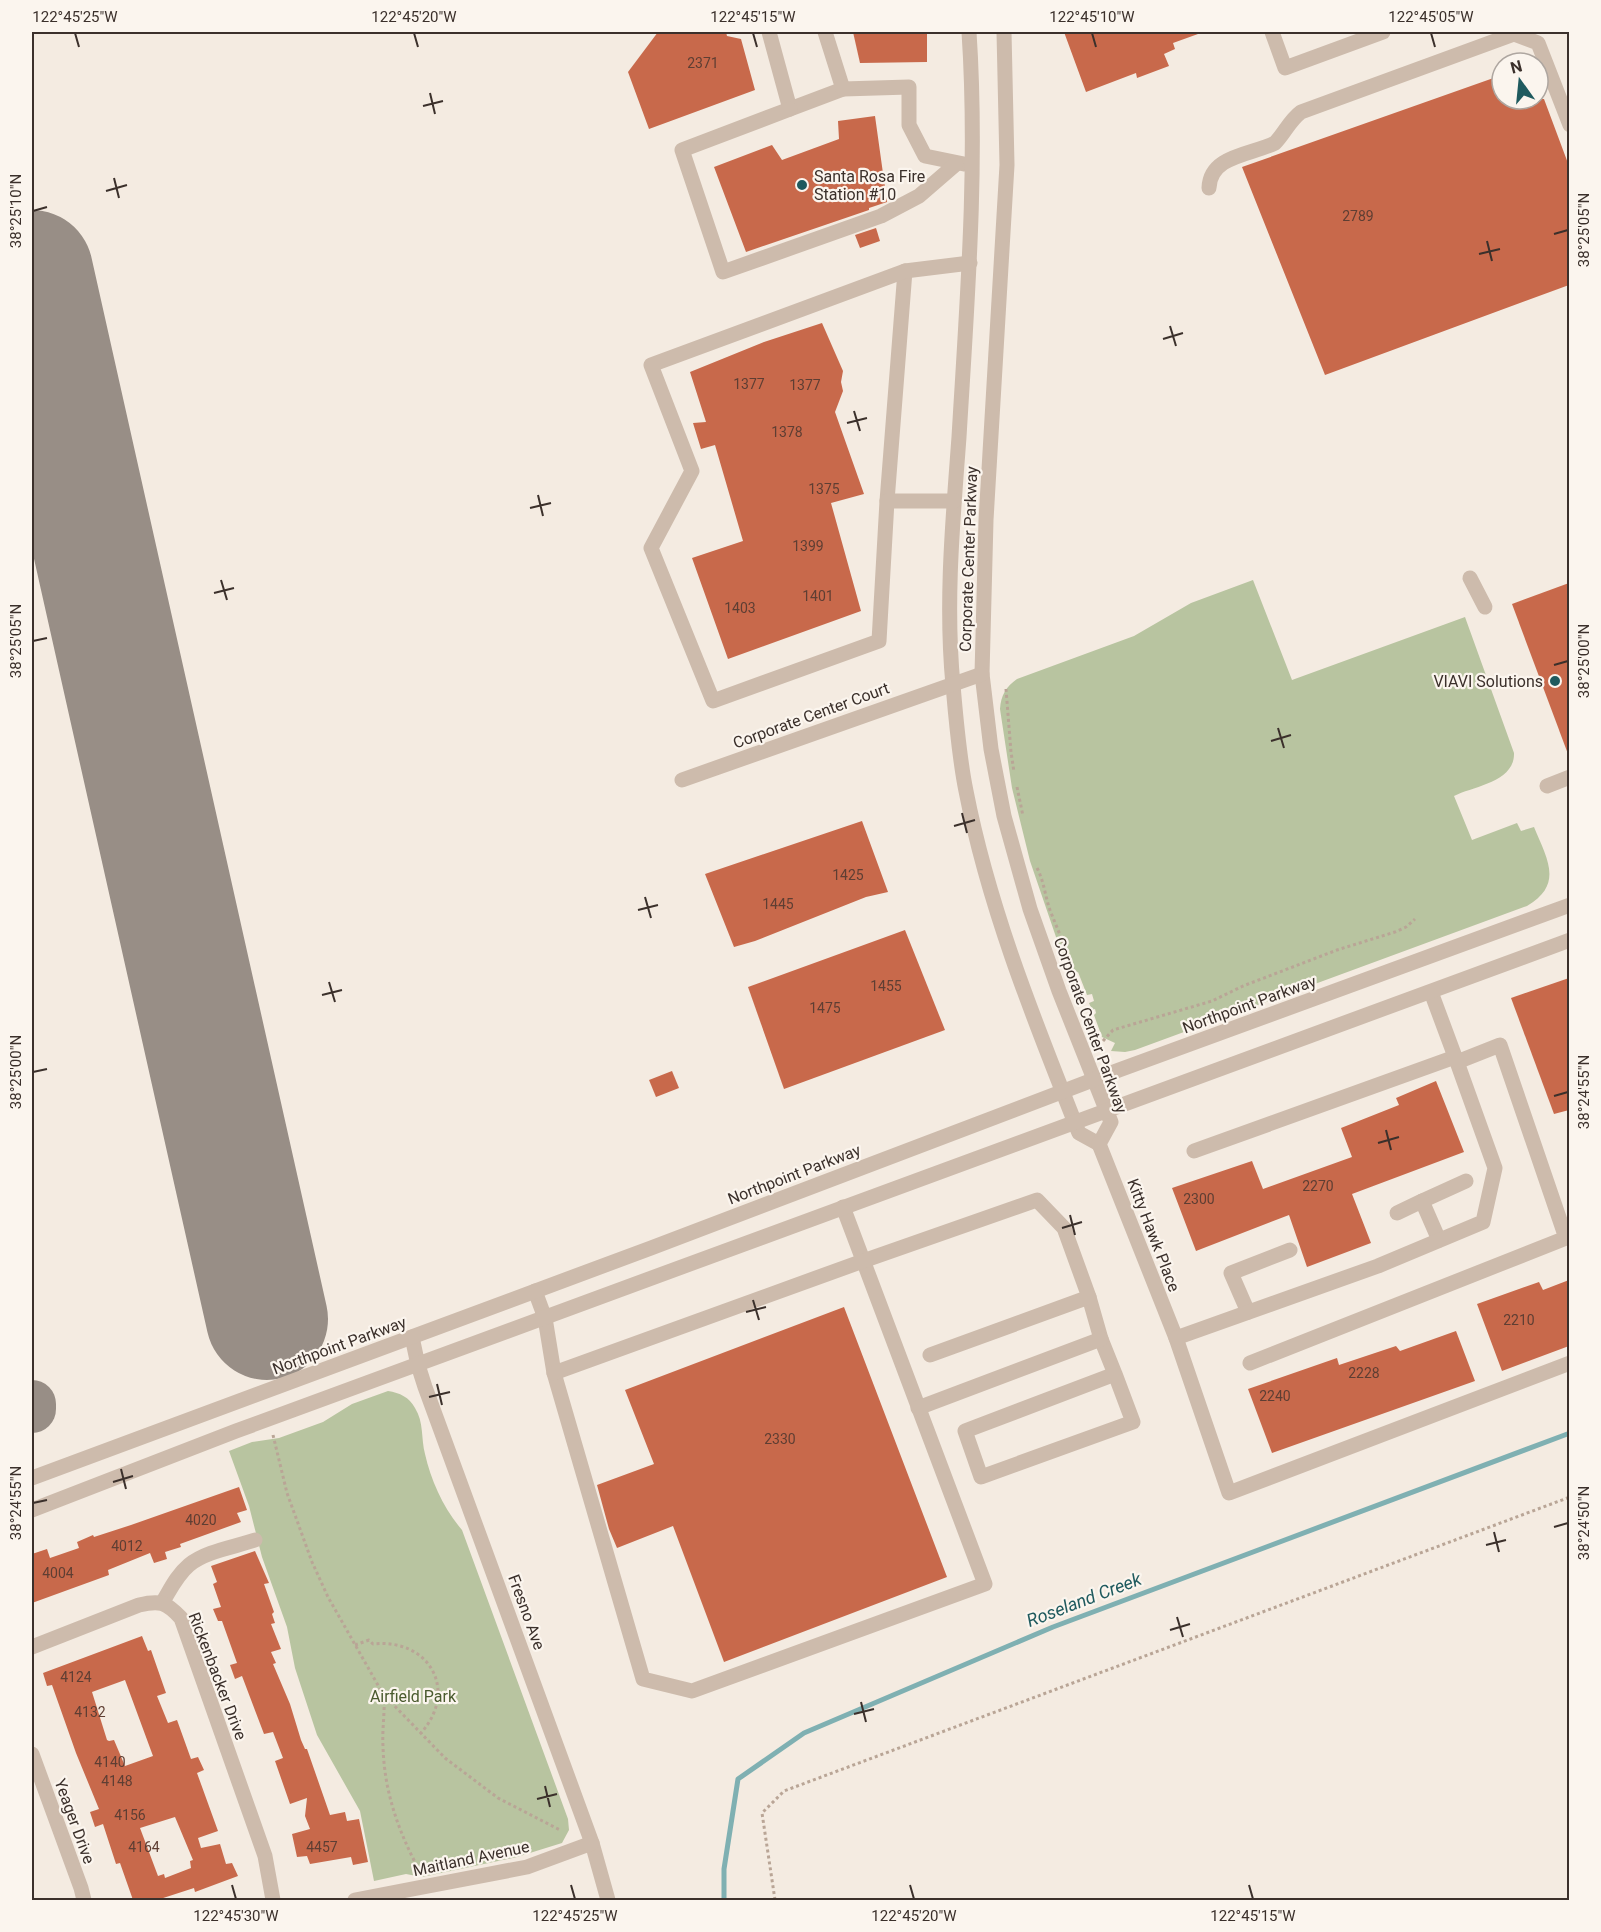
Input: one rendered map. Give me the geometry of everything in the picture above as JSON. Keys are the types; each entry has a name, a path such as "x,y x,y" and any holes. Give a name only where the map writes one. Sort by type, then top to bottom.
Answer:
{"street":[{"path":"769,32 790,109"},
{"path":"825,32 843,89"},
{"name":"Corporate Center Parkway","path":"969,32 972,165 970,262 949,585 952,684 966,790 988,878 1012,958 1079,1133 1099,1144 1111,1122 1059,991 1030,909 1004,816 991,749 982,674 986,520 1007,165 1004,32"},
{"path":"1272,32 1285,68 1383,32"},
{"path":"1209,188 1212,175 1221,164 1275,143 1282,137 1290,122 1301,112 1514,34 1538,43 1569,125"},
{"path":"956,164 919,196 881,216 723,272 682,150 843,89 909,87 909,125 925,156 956,164 972,165"},
{"path":"905,271 887,501 879,641 713,701 651,548 692,471 651,365 905,271 970,262"},
{"path":"887,501 954,501"},
{"path":"1470,578 1485,607"},
{"name":"Corporate Center Court","path":"682,780 982,674"},
{"path":"1547,786 1569,777"},
{"name":"Northpoint Parkway","path":"32,1478 535,1291 1094,1079 1569,905"},
{"path":"32,1510 236,1431 1569,940"},
{"path":"1176,1338 1378,1266 1483,1222 1495,1168 1431,992"},
{"path":"1194,1152 1500,1045 1566,1238 1250,1363"},
{"name":"Kitty Hawk Place","path":"1099,1144 1176,1338 1229,1493 1569,1363"},
{"path":"1397,1213 1466,1181"},
{"path":"554,1373 863,1260 1037,1200 1064,1228 1089,1297 1101,1339 1115,1374 1133,1422 981,1477 965,1431 1115,1374"},
{"path":"1422,1201 1439,1240"},
{"path":"535,1291 545,1318 554,1373 643,1679 692,1691 985,1584 843,1208"},
{"path":"1248,1312 1232,1273 1290,1250"},
{"path":"930,1355 1089,1297"},
{"name":"Fresno Ave","path":"412,1336 418,1365 592,1843 608,1900"},
{"path":"918,1408 1101,1339"},
{"path":"32,1647 139,1605 156,1601 162,1604 178,1578 190,1565 208,1556 255,1540"},
{"name":"Rickenbacker Drive","path":"162,1604 170,1606 181,1618 265,1856 273,1900"},
{"name":"Yeager Drive","path":"32,1754 84,1900"},
{"name":"Maitland Avenue","path":"355,1900 526,1867 592,1843"}],"path":[{"path":"1006,689 1014,774"},
{"path":"1016,784 1023,816"},
{"path":"1035,865 1042,878 1072,974"},
{"path":"1102,1041 1113,1030 1212,1000 1337,950 1395,932 1406,927 1415,919"},
{"path":"273,1435 287,1493 312,1562 328,1597 383,1694 445,1758 498,1798 560,1830"},
{"path":"775,1900 762,1813 784,1791 1569,1497"},
{"path":"355,1646 369,1640 373,1644 403,1645 415,1651 430,1666 435,1675 438,1700 433,1718 421,1733"},
{"path":"383,1694 383,1746 387,1784 396,1822 417,1866"}],"green space":[{"path":"1253,580 1292,680 1465,617 1514,753 1513,763 1501,777 1454,796 1472,840 1517,823 1521,831 1534,827 1547,860 1549,880 1546,889 1527,906 1135,1050 1111,1051 1115,1043 1102,1037 1094,1015 1095,1009 1092,1010 1089,1003 1094,1001 1092,994 1087,995 1078,972 1069,975 1030,861 1012,788 1000,709 1003,695 1017,679 1134,636 1191,603"},
{"name":"Airfield Park","path":"388,1391 407,1398 418,1413 431,1474 444,1504 462,1530 568,1819 569,1830 562,1843 517,1857 422,1877 406,1874 374,1881 360,1811 317,1735 295,1668 287,1627 262,1557 249,1506 229,1451 252,1442 279,1438 323,1422 352,1404"}],"building":[{"path":"658,32 726,32 727,36 741,39 755,90 649,129 628,72"},
{"path":"853,32 927,32 927,62 860,63"},
{"path":"1064,32 1198,32 1198,34 1173,43 1175,49 1164,54 1169,66 1137,78 1136,73 1086,92"},
{"path":"1490,79 1490,111 1548,111 1569,166 1569,285 1325,375 1242,167"},
{"name":"Santa Rosa Fire Station #10","path":"875,116 887,202 746,252 714,167 772,145 782,160 839,139 838,121"},
{"path":"876,228 880,241 860,248 855,235"},
{"path":"822,323 843,371 841,382 843,391 835,412 864,494 831,503 861,611 728,659 692,558 743,541 715,445 701,449 693,423 706,422 690,372 764,342"},
{"name":"VIAVI Solutions","path":"1569,583 1569,754 1568,754 1512,604"},
{"path":"862,821 888,892 866,897 755,941 734,947 705,874"},
{"path":"905,930 945,1030 784,1089 748,987"},
{"path":"1569,978 1569,1110 1554,1114 1511,998"},
{"path":"672,1071 679,1088 656,1097 649,1080"},
{"path":"1436,1081 1464,1152 1352,1194 1371,1243 1307,1267 1289,1215 1196,1251 1172,1188 1252,1161 1263,1189 1352,1157 1341,1128 1399,1105 1396,1098"},
{"path":"1569,1280 1569,1346 1502,1371 1477,1304 1539,1282 1543,1290"},
{"path":"844,1307 947,1577 724,1662 673,1526 617,1548 609,1529 597,1485 654,1464 625,1390"},
{"path":"1456,1331 1475,1381 1272,1453 1248,1389 1337,1358 1339,1365 1396,1346 1400,1351"},
{"path":"239,1487 247,1510 237,1513 241,1522 180,1544 181,1547 165,1552 167,1559 154,1563 150,1553 108,1570 109,1575 32,1603 32,1554 47,1549 50,1558 79,1548 77,1542 93,1535 94,1537 131,1525"},
{"path":"255,1551 269,1583 264,1584 274,1612 272,1614 275,1623 271,1624 281,1649 271,1652 276,1663 273,1664 330,1815 345,1812 347,1821 359,1819 368,1862 353,1865 351,1857 310,1864 307,1856 297,1857 292,1834 310,1829 305,1816 307,1798 290,1804 275,1761 283,1758 273,1732 264,1734 242,1676 235,1679 230,1665 237,1663 222,1621 218,1621 213,1609 221,1607 213,1584 217,1582 211,1566"},
{"path":"142,1636 148,1651 151,1650 166,1693 157,1696 168,1723 177,1720 191,1759 198,1757 204,1770 197,1773 218,1831 198,1838 201,1848 220,1844 226,1864 232,1863 238,1876 195,1892 194,1888 157,1900 133,1900 120,1863 116,1864 103,1824 95,1827 90,1812 99,1809 52,1685 47,1686 43,1673","holes":["125,1680 153,1756 125,1766 114,1740 107,1740 92,1692","175,1817 193,1860 190,1861 191,1868 165,1878 164,1874 158,1876 140,1828"]}],"waterway":[{"name":"Roseland Creek","path":"724,1900 724,1869 738,1779 804,1733 1053,1627 1570,1433"}],"taxiway":[{"path":"32,1404 32,1409"}],"runway":[{"path":"32,271 267,1319"}],"place":[{"name":"Santa Rosa Fire Station #10","path":"802,185"},
{"name":"VIAVI Solutions","path":"1555,681"}]}
